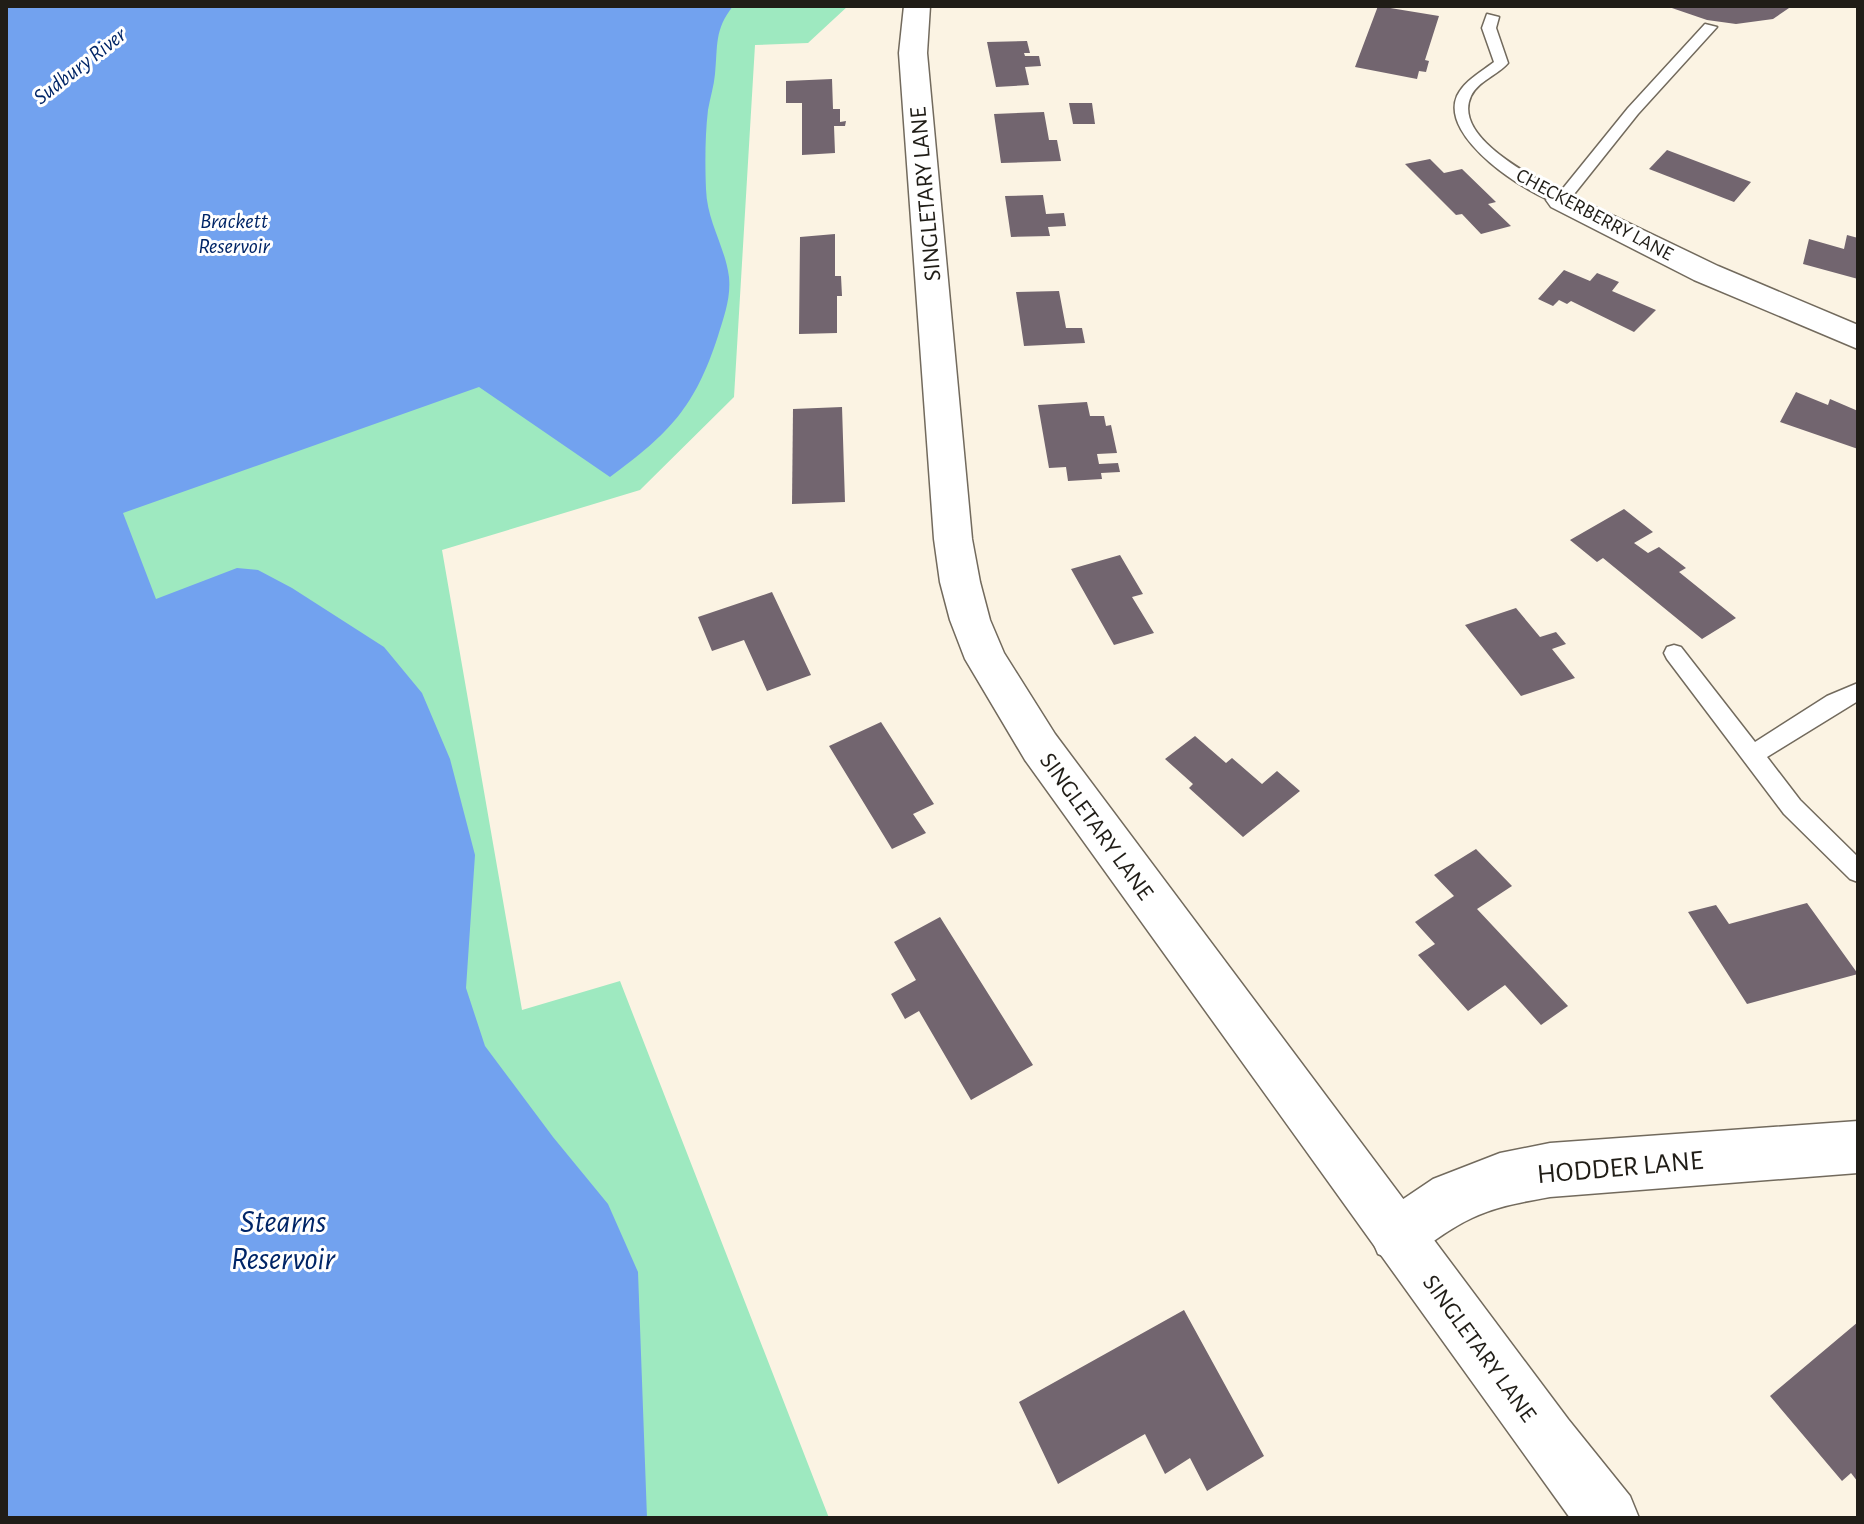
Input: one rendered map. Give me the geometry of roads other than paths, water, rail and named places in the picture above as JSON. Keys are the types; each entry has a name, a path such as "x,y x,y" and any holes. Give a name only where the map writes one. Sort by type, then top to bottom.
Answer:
{"street":[{"name":"SINGLETARY LANE","path":"917,6 913,53 952,523 970,620 986,659 1040,747 1608,1518"},
{"name":"CHECKERBERRY LANE","path":"1562,200 1706,273 1858,338"},
{"name":"HODDER LANE","path":"1397,1235 1452,1198 1500,1180 1550,1170 1858,1147"}],"lane":[{"name":"CHECKERBERRY LANE","path":"1492,17 1489,28 1501,63 1464,94 1460,115 1464,128 1471,138 1508,167 1562,200"},
{"path":"1562,200 1633,111 1710,27"},
{"path":"1674,653 1792,807 1858,872"},
{"path":"1751,756 1835,702 1858,692"}],"water":[{"path":"6,6 733,6 718,38 706,150 707,201 727,266 728,300 700,382 678,417 649,446 610,477 479,387 123,513 156,599 237,568 258,570 384,647 422,693 450,759 475,855 466,988 485,1046 608,1204 638,1272 647,1518 6,1518"}],"water label":[{"name":"Sudbury River","path":"79,65"},
{"name":"Brackett Reservoir","path":"234,232"},
{"name":"Stearns Reservoir","path":"283,1240"}]}
